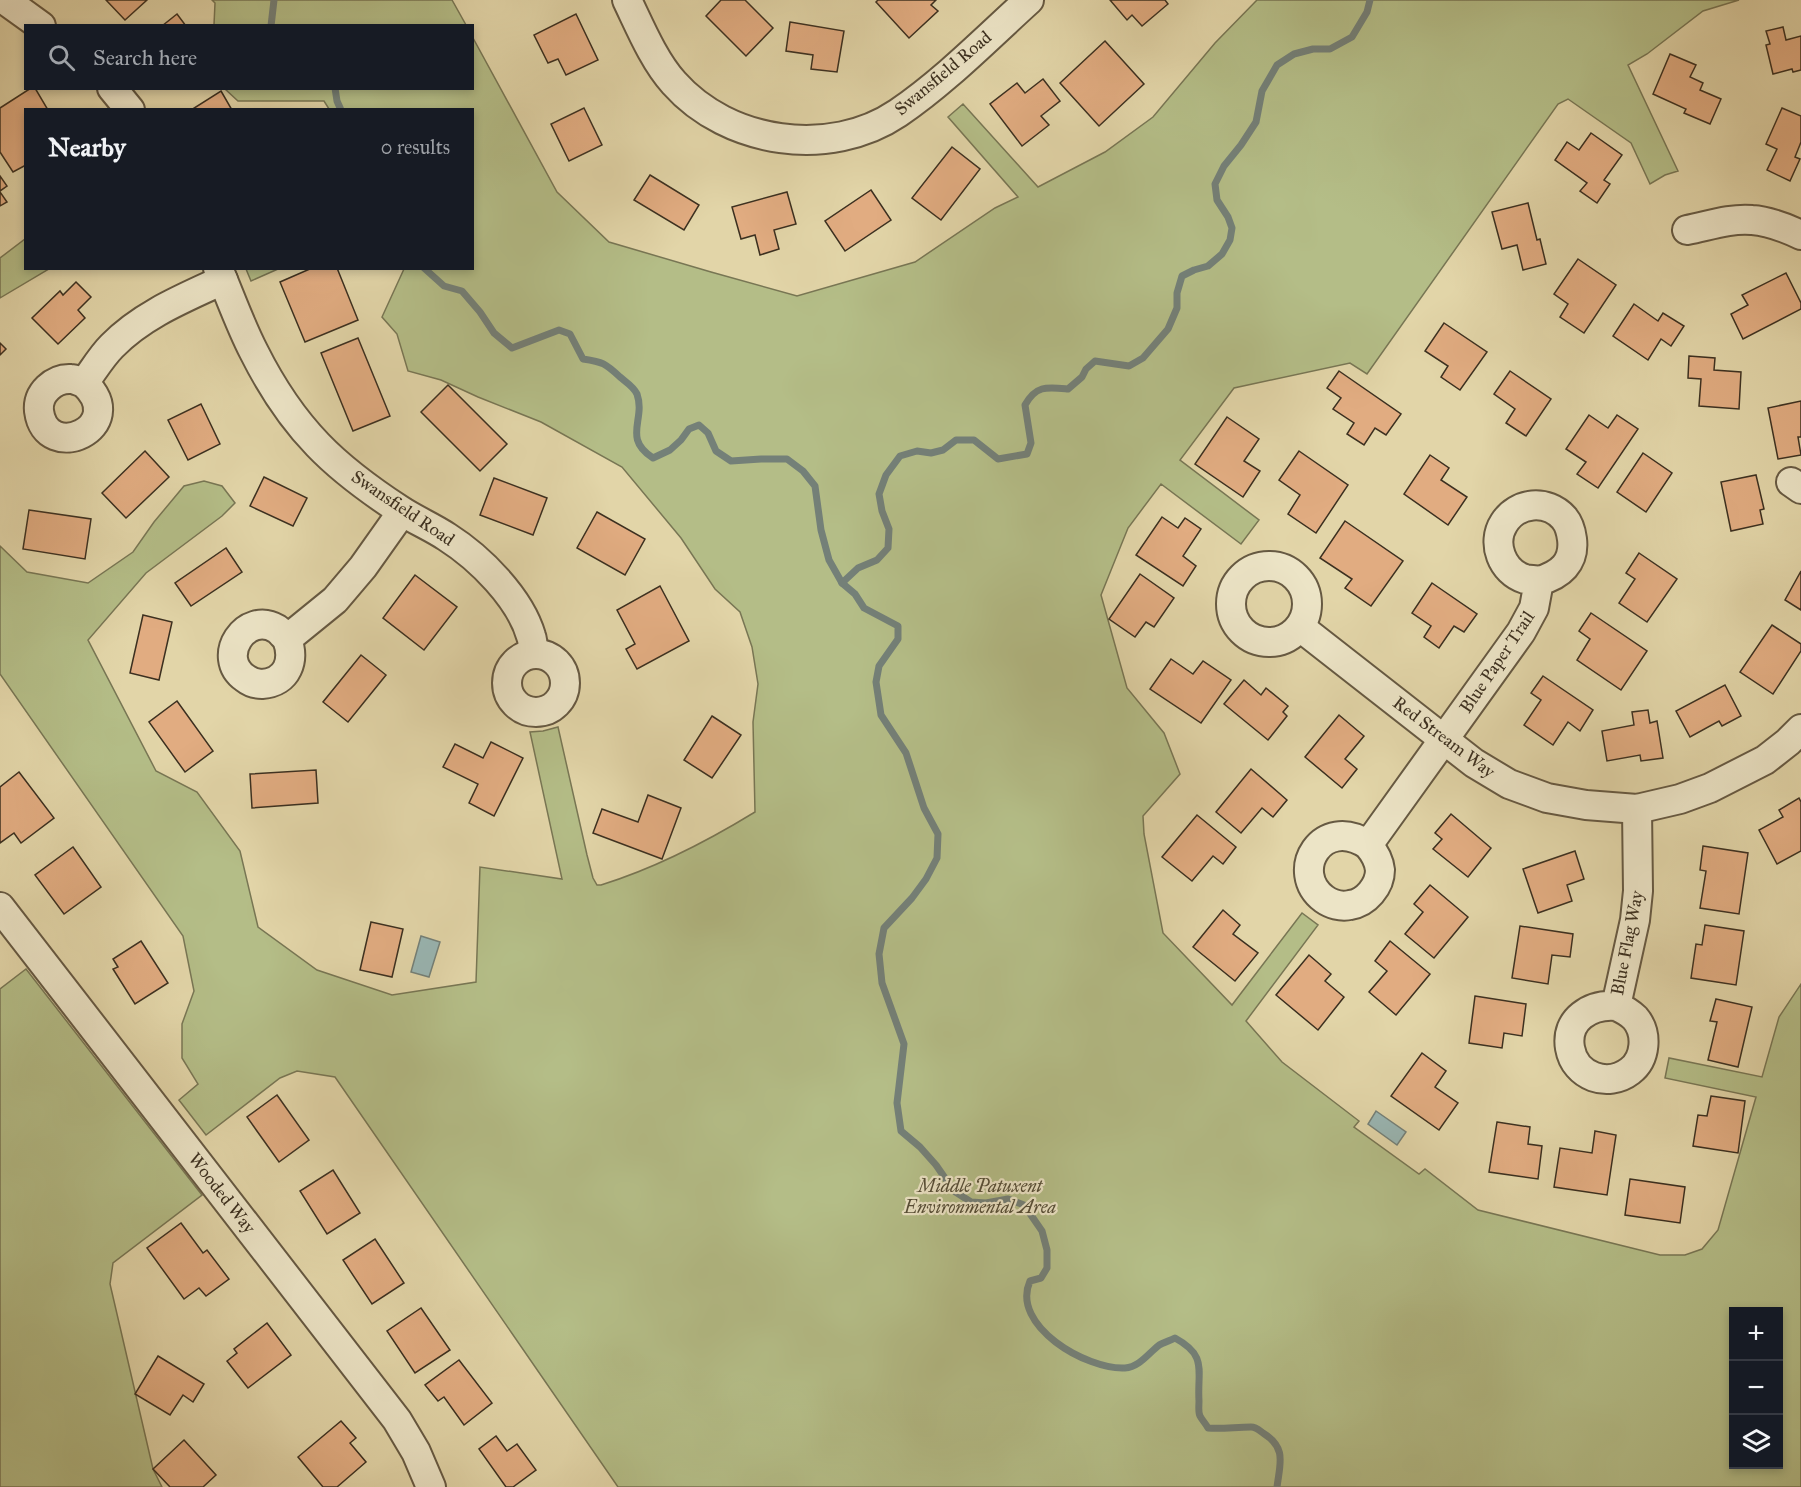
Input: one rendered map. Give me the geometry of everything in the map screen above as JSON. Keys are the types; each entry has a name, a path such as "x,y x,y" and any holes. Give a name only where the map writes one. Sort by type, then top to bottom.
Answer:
{"street":[{"name":"Swansfield Road","path":"627,0 647,42 672,82 693,103 723,121 754,134 782,139 811,140 839,137 867,129 897,114 934,85 1029,0"},
{"path":"5,7 37,24"},
{"path":"114,90 128,108"},
{"path":"1687,231 1725,222 1752,220 1781,226 1801,235"},
{"name":"Swansfield Road","path":"220,274 253,351 276,391 294,416 340,466 402,512 447,537 472,555 493,575 525,619 532,637 533,654"},
{"path":"84,383 112,346 136,326 220,274"},
{"path":"287,639 335,600 363,567 402,512"},
{"name":"Blue Paper Trail","path":"1368,845 1521,632 1534,608 1539,581"},
{"name":"Red Stream Way","path":"1300,627 1474,763 1509,784 1547,798 1586,805 1637,809 1680,799 1741,774 1765,760 1801,729"},
{"name":"Blue Flag Way","path":"1616,1006 1635,920 1638,891 1637,809"},
{"name":"Wooded Way","path":"0,907 397,1420 416,1452 431,1487"}],"green space":[{"path":"212,0 452,0 465,24 214,24 215,3"},
{"name":"Middle Patuxent Environmental Area","path":"1257,0 1739,0 1703,11 1647,54 1628,65 1678,171 1665,175 1650,184 1631,143 1568,99 1558,104 1367,374 1350,363 1234,388 1180,460 1259,520 1241,544 1161,484 1128,528 1101,595 1127,688 1164,733 1180,774 1143,816 1144,834 1163,933 1232,1005 1302,913 1318,925 1246,1021 1282,1062 1359,1121 1354,1127 1419,1174 1425,1169 1478,1210 1660,1255 1685,1255 1702,1249 1718,1230 1756,1097 1665,1078 1669,1058 1762,1077 1779,1017 1801,984 1801,1487 618,1487 335,1077 297,1071 280,1078 206,1135 179,1100 198,1084 182,1058 182,1024 194,991 183,936 0,674 0,546 27,572 88,583 133,552 184,486 204,481 222,486 235,503 222,516 146,573 88,640 156,771 197,792 240,851 258,927 317,970 392,995 476,982 480,867 562,879 530,732 558,727 587,855 597,885 661,862 718,834 755,812 753,722 758,684 752,647 740,612 715,589 681,538 622,467 541,422 441,380 408,371 397,334 382,317 404,270 474,270 474,108 328,108 324,101 238,101 226,90 474,90 474,40 557,192 609,242 797,296 915,262 995,208 1018,197 948,117 963,104 1038,187 1105,152 1153,117 1215,43"},
{"path":"24,240 24,270 47,270 0,298 0,258"},
{"path":"246,270 276,270 251,281"},
{"path":"26,969 202,1195 113,1263 110,1284 153,1469 162,1487 0,1487 0,989"}],"water":[{"path":"421,936 440,942 429,977 411,972"},
{"path":"1376,1111 1406,1132 1397,1145 1368,1124"}],"building":[{"path":"106,0 147,0 125,20"},
{"path":"721,0 745,0 773,28 746,56 706,16"},
{"path":"878,0 936,0 931,5 938,11 909,38 876,2"},
{"path":"1110,0 1165,0 1168,4 1142,26 1132,15 1127,20"},
{"path":"177,14 184,24 164,24"},
{"path":"576,14 598,60 566,75 558,59 548,63 534,35"},
{"path":"790,22 844,31 837,72 811,69 813,55 786,51"},
{"path":"1783,27 1786,40 1801,36 1801,70 1793,72 1792,69 1773,74 1766,45 1770,44 1766,31"},
{"path":"1105,41 1144,84 1099,126 1060,83"},
{"path":"1670,54 1696,65 1690,77 1703,83 1700,90 1721,99 1710,124 1684,113 1686,109 1653,94"},
{"path":"1043,79 1060,101 1041,116 1049,125 1022,146 990,104 1017,83 1025,93"},
{"path":"28,90 36,90 47,108 24,108 24,166 13,172 0,152 0,108"},
{"path":"221,91 231,108 194,108"},
{"path":"584,108 602,145 569,161 551,124"},
{"path":"1782,108 1801,116 1801,142 1795,157 1800,159 1790,181 1767,170 1777,149 1766,144"},
{"path":"1591,133 1622,155 1604,180 1610,184 1597,203 1580,191 1587,183 1555,160 1567,142 1579,150"},
{"path":"952,147 980,169 941,220 912,198"},
{"path":"650,175 699,205 684,230 634,200"},
{"path":"0,176 7,186 0,191"},
{"path":"871,190 891,220 845,251 825,221"},
{"path":"0,192 7,202 0,206"},
{"path":"787,192 796,224 774,230 779,249 760,255 755,235 741,239 732,207"},
{"path":"1528,203 1537,240 1540,239 1546,264 1523,270 1517,245 1502,249 1492,212"},
{"path":"1578,259 1616,285 1584,333 1560,317 1568,304 1554,294"},
{"path":"307,270 338,270 358,320 305,342 280,282"},
{"path":"1786,273 1801,303 1801,309 1743,339 1731,314 1748,305 1742,295"},
{"path":"76,282 91,297 78,310 85,318 58,344 32,318 60,291 63,295"},
{"path":"1634,304 1658,321 1663,313 1684,326 1671,346 1661,339 1648,360 1613,336"},
{"path":"1444,323 1487,352 1460,390 1441,377 1448,366 1425,351"},
{"path":"358,338 390,416 353,431 321,353"},
{"path":"0,343 6,349 0,355"},
{"path":"1689,356 1715,358 1714,370 1741,372 1739,409 1699,406 1701,379 1688,378"},
{"path":"1339,371 1401,414 1386,435 1375,428 1364,445 1347,434 1354,423 1333,409 1341,398 1327,388"},
{"path":"1510,371 1551,399 1526,436 1506,423 1515,409 1494,394"},
{"path":"448,385 507,444 480,471 421,412"},
{"path":"1801,401 1801,437 1798,437 1801,455 1778,459 1768,408"},
{"path":"201,404 220,444 188,460 168,420"},
{"path":"1589,415 1608,428 1617,415 1638,429 1598,488 1577,474 1586,462 1566,449"},
{"path":"1227,417 1259,439 1244,461 1260,471 1243,497 1195,464"},
{"path":"145,451 169,477 126,518 102,493"},
{"path":"1299,451 1348,485 1316,533 1288,514 1300,495 1279,480"},
{"path":"1643,453 1672,473 1646,512 1617,492"},
{"path":"1430,455 1449,468 1441,480 1467,497 1448,525 1404,494"},
{"path":"1756,475 1764,509 1760,510 1763,524 1731,531 1721,482"},
{"path":"264,477 307,498 293,526 250,506"},
{"path":"494,478 547,498 533,535 480,515"},
{"path":"29,510 91,519 85,559 23,549"},
{"path":"597,512 645,539 625,575 577,548"},
{"path":"1162,517 1178,528 1185,518 1201,529 1183,556 1196,566 1183,586 1136,555"},
{"path":"1345,521 1403,561 1371,606 1345,588 1352,579 1320,558"},
{"path":"226,548 242,572 191,606 175,583"},
{"path":"1639,553 1677,579 1647,622 1619,603 1635,579 1626,573"},
{"path":"1801,571 1801,610 1785,600"},
{"path":"1140,574 1174,598 1154,627 1146,622 1135,637 1109,619"},
{"path":"415,575 457,607 424,650 383,618"},
{"path":"1432,583 1477,614 1464,632 1454,626 1439,648 1424,637 1431,626 1412,613"},
{"path":"660,586 689,641 637,669 626,649 635,644 617,610"},
{"path":"1591,613 1647,651 1621,690 1577,660 1590,639 1579,631"},
{"path":"143,615 172,622 159,680 130,673"},
{"path":"1772,625 1801,644 1801,651 1773,694 1740,672"},
{"path":"361,655 386,675 348,722 323,702"},
{"path":"1171,659 1193,674 1203,661 1231,680 1201,723 1150,689"},
{"path":"1543,676 1593,710 1580,731 1568,722 1553,745 1524,725 1541,700 1531,693"},
{"path":"1244,680 1261,695 1266,688 1288,706 1283,712 1287,716 1268,740 1224,704"},
{"path":"1725,685 1741,716 1722,726 1719,721 1690,737 1676,711"},
{"path":"177,701 213,751 185,772 149,722"},
{"path":"1648,710 1650,723 1657,721 1663,758 1641,761 1640,755 1607,761 1602,731 1634,725 1632,712"},
{"path":"1339,715 1364,736 1345,759 1357,769 1342,788 1305,757"},
{"path":"712,716 741,735 712,778 684,760"},
{"path":"491,742 523,758 494,816 469,803 478,784 443,767 455,744 483,758"},
{"path":"1251,769 1287,800 1273,817 1262,808 1241,833 1216,812"},
{"path":"316,770 318,803 252,808 250,774"},
{"path":"19,772 54,818 21,843 14,833 0,843 0,787"},
{"path":"648,795 681,808 662,859 593,833 602,809 638,822"},
{"path":"1799,798 1801,802 1801,851 1777,864 1759,830 1783,817 1779,810"},
{"path":"1451,814 1491,848 1468,877 1433,849 1442,839 1435,833"},
{"path":"1197,815 1236,847 1223,864 1213,856 1192,881 1162,857"},
{"path":"1703,846 1748,853 1739,914 1700,908 1706,871 1700,870"},
{"path":"73,847 101,887 64,914 35,875"},
{"path":"1575,851 1584,879 1567,885 1572,901 1538,913 1523,869"},
{"path":"1430,885 1468,917 1434,958 1405,934 1423,912 1414,904"},
{"path":"1223,910 1240,925 1233,934 1258,953 1235,981 1193,947"},
{"path":"371,922 403,929 392,977 360,970"},
{"path":"1705,925 1744,931 1736,985 1691,978 1696,944 1702,945"},
{"path":"1520,926 1573,934 1570,957 1552,955 1548,984 1512,978"},
{"path":"141,941 168,983 135,1004 113,969 118,967 113,959"},
{"path":"1390,941 1430,974 1396,1015 1369,992 1387,971 1375,961"},
{"path":"1309,955 1331,974 1325,981 1344,997 1318,1030 1276,995"},
{"path":"1475,996 1526,1004 1522,1036 1504,1033 1502,1048 1469,1043"},
{"path":"1716,999 1752,1007 1738,1067 1708,1060 1717,1022 1710,1021"},
{"path":"1422,1053 1446,1071 1435,1087 1458,1103 1439,1130 1391,1096"},
{"path":"277,1095 309,1140 279,1162 247,1117"},
{"path":"1711,1096 1745,1101 1738,1153 1693,1146 1698,1115 1707,1116"},
{"path":"1497,1122 1530,1127 1528,1144 1542,1146 1538,1179 1489,1172"},
{"path":"1595,1131 1616,1135 1607,1195 1554,1187 1560,1148 1592,1153"},
{"path":"333,1170 360,1213 327,1234 300,1191"},
{"path":"1630,1179 1685,1187 1680,1223 1625,1215"},
{"path":"181,1223 203,1253 207,1250 229,1279 206,1296 199,1288 184,1299 147,1248"},
{"path":"375,1239 404,1283 372,1304 343,1260"},
{"path":"421,1308 450,1350 415,1373 387,1331"},
{"path":"267,1323 291,1355 248,1388 227,1361 237,1353 234,1349"},
{"path":"158,1356 204,1384 193,1402 183,1395 170,1415 135,1394"},
{"path":"459,1360 492,1403 464,1425 444,1397 438,1401 425,1385"},
{"path":"341,1421 356,1438 350,1443 366,1462 337,1487 323,1487 298,1457"},
{"path":"496,1436 507,1451 517,1444 536,1470 513,1487 506,1487 479,1449"},
{"path":"184,1440 216,1475 203,1487 170,1487 153,1469"}],"waterway":[{"path":"271,24 274,0"},
{"path":"842,583 858,568 877,560 888,548 889,529 879,494 886,475 900,456 917,451 931,453 943,450 956,440 974,440 998,459 1027,454 1031,443 1025,405 1033,394 1048,388 1068,389 1095,361 1129,366 1143,358 1168,329 1177,308 1177,293 1182,276 1208,266 1222,254 1230,240 1232,228 1217,200 1215,184 1224,166 1256,122 1262,91 1277,65 1294,54 1313,49 1330,49 1352,37 1367,12 1370,0"},
{"path":"335,90 340,108"},
{"path":"426,270 444,286 462,291 494,333 512,348 559,330 570,334 583,359 600,362 607,366 636,391 639,403 637,436 644,451 653,458 670,450 689,429 699,425 708,433 716,451 731,461 787,459 803,471 815,486 821,530 829,560 842,583 855,594 864,608 898,626 898,639 879,666 876,682 881,715 906,753 924,808 938,834 937,858 926,879 912,898 884,928 879,954 882,983 904,1044 897,1103 901,1131 936,1165 954,1191 971,1202 986,1203 1008,1199 1024,1205 1042,1231 1047,1250 1047,1268 1041,1278 1030,1281 1027,1298 1031,1314 1041,1329 1073,1353 1091,1362 1109,1367 1125,1368 1135,1365 1160,1345 1175,1338 1192,1351 1197,1358 1201,1418 1208,1428 1253,1427 1271,1439 1276,1444 1280,1457 1277,1487"}]}
